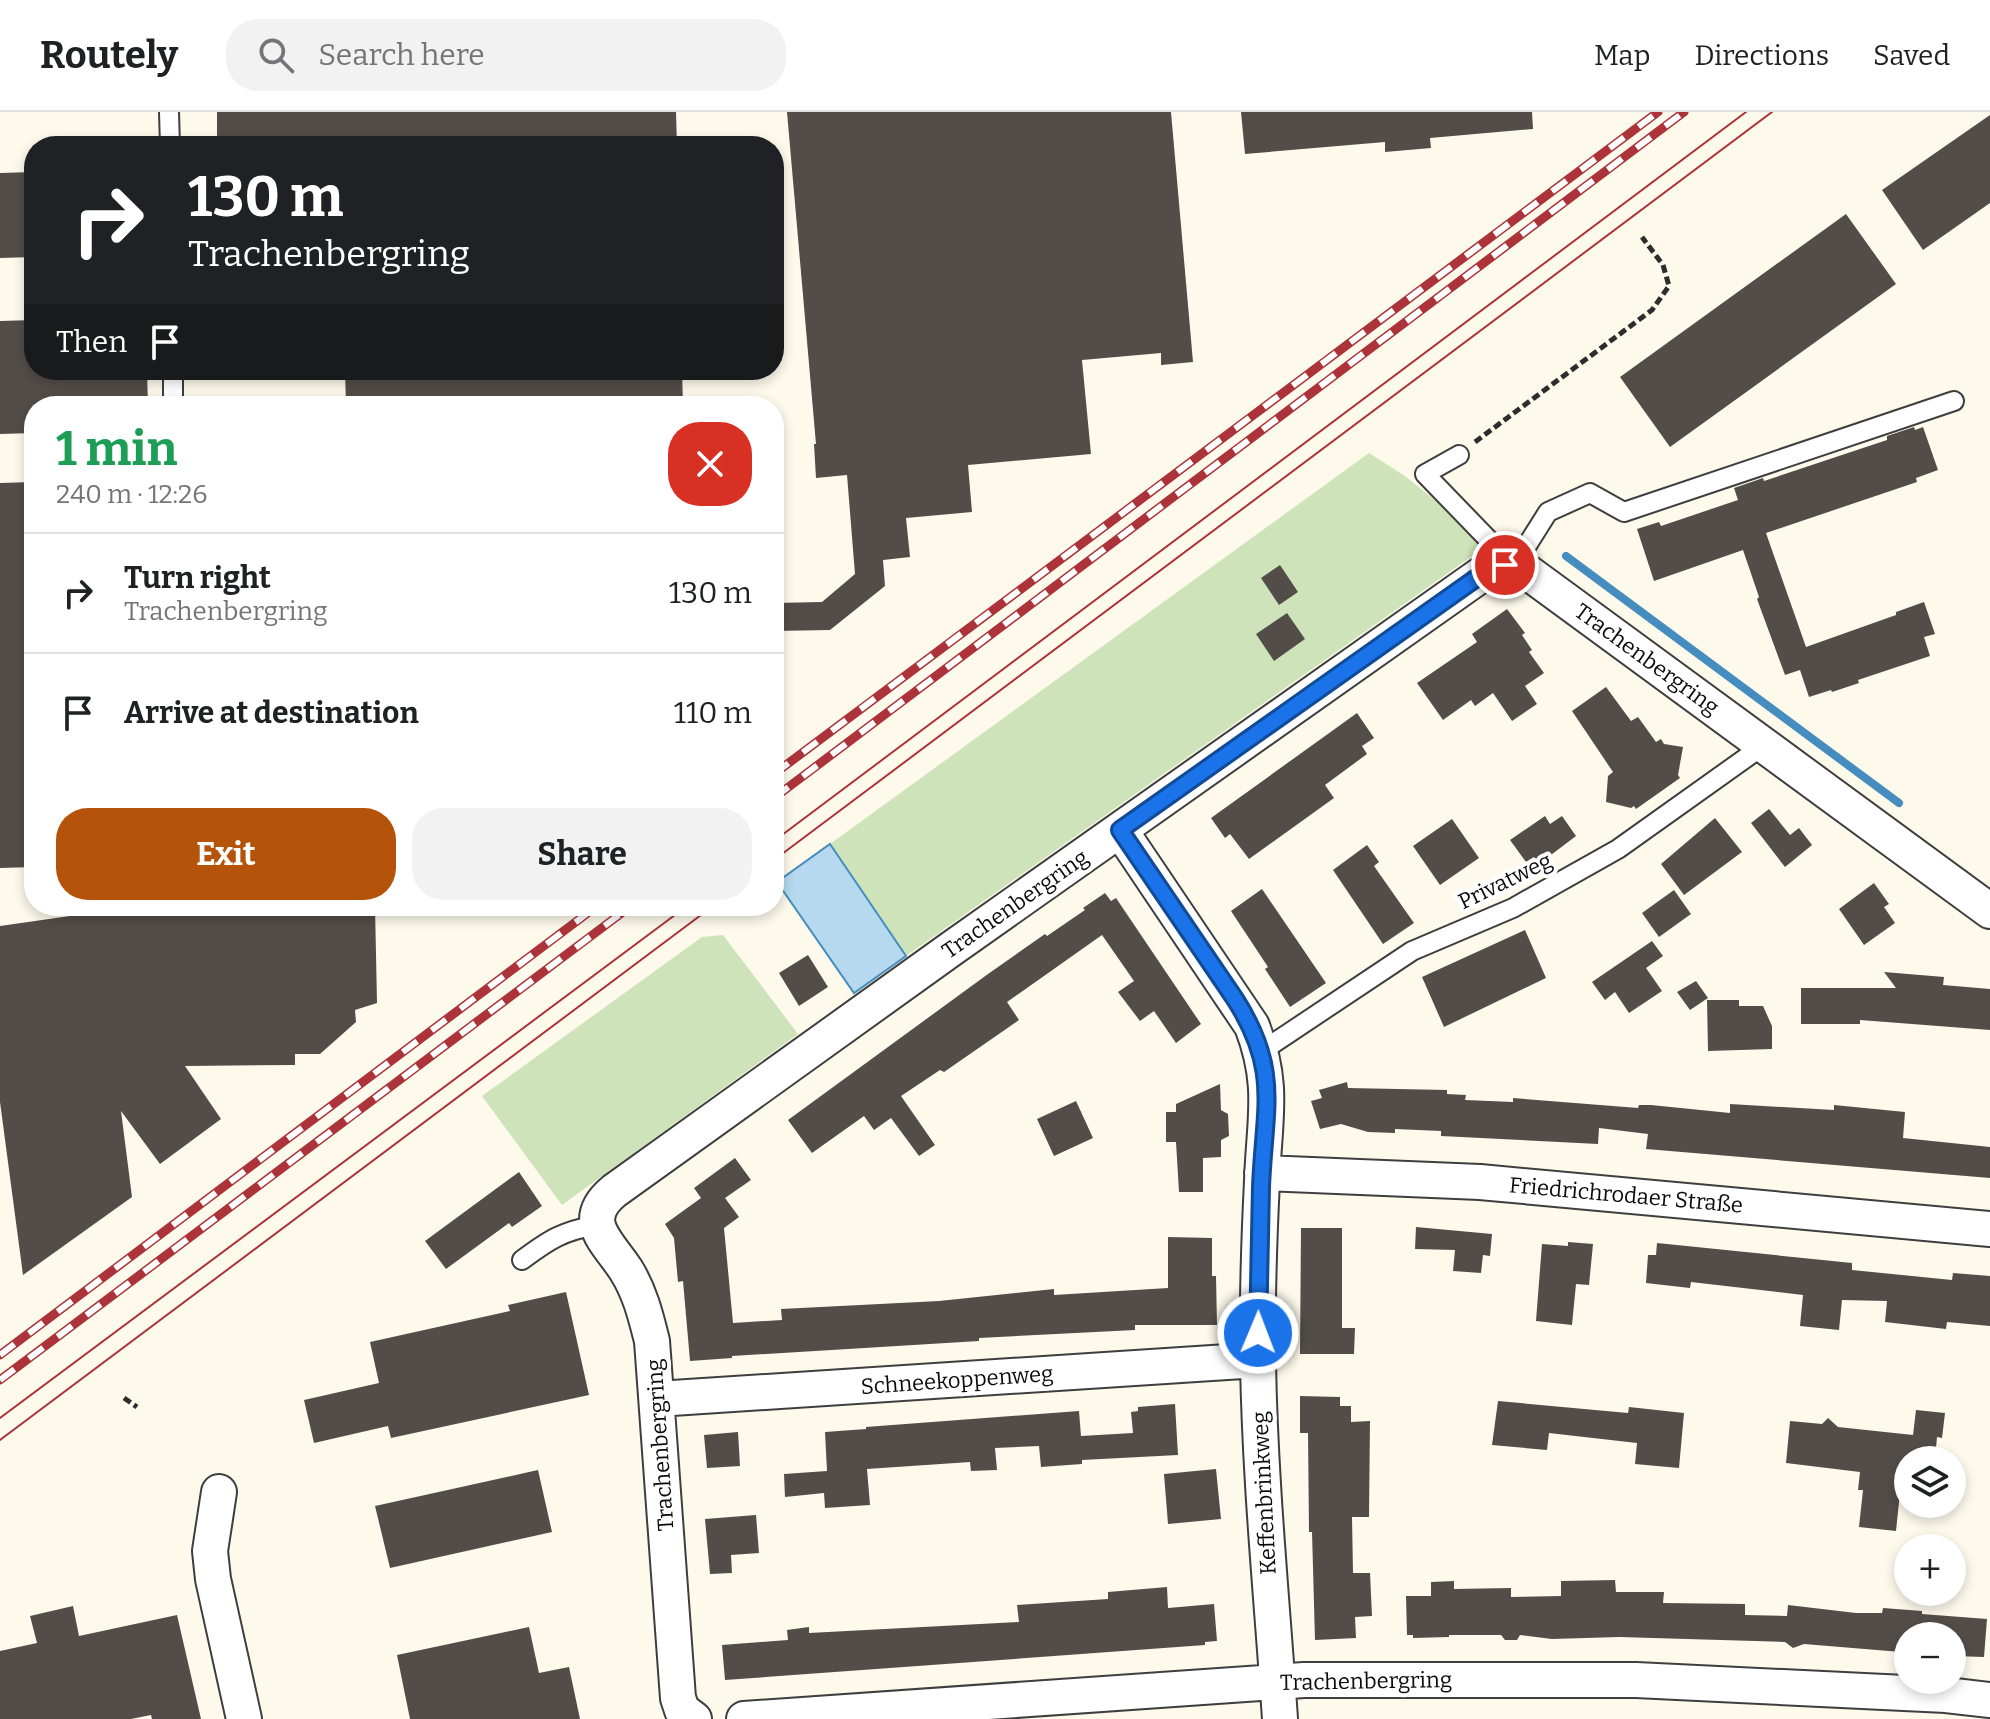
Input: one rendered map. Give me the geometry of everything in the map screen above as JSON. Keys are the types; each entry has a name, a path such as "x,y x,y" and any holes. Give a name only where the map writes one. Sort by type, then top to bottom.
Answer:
{"street":[{"name":"Trachenbergring","path":"694,1719 682,1710 678,1698 652,1341 643,1304 627,1271 601,1237 597,1225 598,1211 611,1193 1482,574 1496,568 1514,566 1526,571 1990,911"},
{"name":"Keffenbrinkweg","path":"1120,830 1235,999 1252,1026 1262,1051 1268,1115 1262,1173 1258,1360 1265,1527 1280,1719"},
{"name":"Friedrichrodaer Straße","path":"1262,1173 1480,1182 1990,1229"},
{"name":"Schneekoppenweg","path":"657,1399 1258,1360"},
{"path":"219,1492 210,1551 213,1579 244,1719"},
{"name":"Trachenbergring","path":"744,1719 1277,1682 1493,1678 1636,1680 1945,1703 1990,1700"}],"lane":[{"path":"169,112 170,136"},
{"path":"1459,455 1425,474 1514,566 1548,512 1590,493 1624,512 1954,401"},
{"name":"Privatweg","path":"1262,1051 1412,951 1513,908 1618,849 1764,745"},
{"path":"522,1260 551,1238 569,1230 597,1225"}],"path":[{"path":"1459,455 1652,310 1669,286 1663,265 1642,237"},
{"path":"124,1398 137,1407"}],"green space":[{"path":"1369,453 1405,476 1489,544 906,956 830,844"},
{"path":"723,935 798,1034 562,1205 482,1096 702,937"}],"water":[{"path":"830,844 906,956 854,993 784,892 784,877"}],"building":[{"path":"217,112 676,112 677,136 217,136"},
{"path":"787,112 1171,112 1193,362 1161,365 1161,353 1082,360 1091,454 968,465 972,512 906,518 910,557 883,560 885,586 830,630 784,631 784,603 822,602 855,574 847,475 816,478 816,444"},
{"path":"1241,112 1532,112 1533,129 1430,138 1431,148 1385,152 1385,142 1245,154"},
{"path":"1990,115 1990,203 1923,250 1882,190"},
{"path":"24,172 24,257 0,258 0,173"},
{"path":"1846,214 1896,284 1670,447 1620,377"},
{"path":"24,320 24,380 147,380 148,396 24,396 24,433 0,434 0,321"},
{"path":"345,380 682,380 683,396 346,396"},
{"path":"1914,427 1915,430 1923,427 1938,470 1916,478 1917,482 1766,533 1806,647 1924,602 1935,634 1924,637 1930,656 1858,680 1859,683 1809,697 1800,670 1785,675 1743,550 1654,581 1637,529 1659,522 1661,526 1738,500 1734,488 1887,440 1887,436"},
{"path":"24,482 24,867 0,868 0,483"},
{"path":"1280,565 1298,592 1279,605 1261,578"},
{"path":"1507,609 1525,633 1522,635 1532,650 1529,652 1544,673 1525,686 1537,704 1512,721 1493,693 1475,706 1471,700 1443,720 1417,683 1477,642 1472,634"},
{"path":"1287,613 1305,639 1274,661 1256,634"},
{"path":"1606,687 1631,721 1638,717 1656,742 1661,739 1664,744 1683,747 1680,778 1636,809 1634,806 1631,808 1606,802 1608,776 1613,772 1572,711"},
{"path":"1357,713 1374,738 1362,746 1367,754 1325,785 1334,798 1249,859 1230,834 1225,838 1211,818"},
{"path":"1769,809 1790,835 1799,828 1812,845 1785,867 1751,823"},
{"path":"1545,816 1550,824 1562,816 1576,836 1539,864 1534,857 1526,862 1510,840"},
{"path":"1715,818 1742,852 1684,895 1661,864"},
{"path":"1452,819 1479,858 1440,885 1413,846"},
{"path":"1367,845 1379,862 1374,866 1414,923 1383,944 1333,870"},
{"path":"1874,883 1889,904 1884,907 1895,923 1864,945 1839,909"},
{"path":"1262,889 1326,983 1290,1007 1231,911"},
{"path":"1674,890 1691,914 1659,937 1642,913"},
{"path":"1105,893 1111,901 1116,898 1201,1024 1176,1043 1154,1011 1140,1021 1118,992 1134,981 1102,935 1007,1002 1019,1020 944,1072 940,1070 901,1096 935,1145 919,1156 891,1118 874,1130 864,1116 812,1153 788,1120"},
{"path":"70,916 375,916 377,1003 355,1010 356,1022 320,1054 295,1054 295,1065 185,1066 221,1119 160,1164 121,1111 132,1197 23,1275 0,1102 0,926"},
{"path":"1525,930 1546,978 1444,1027 1422,977"},
{"path":"1652,941 1663,956 1646,968 1662,991 1629,1013 1615,992 1605,1000 1592,982"},
{"path":"808,955 828,987 799,1006 779,973"},
{"path":"1884,972 1944,977 1943,985 1990,989 1990,1030 1860,1020 1860,1024 1801,1024 1801,988 1896,988"},
{"path":"1696,981 1708,998 1690,1010 1677,992"},
{"path":"1707,1000 1739,1000 1739,1006 1763,1006 1772,1026 1772,1049 1708,1051"},
{"path":"1347,1082 1348,1088 1447,1090 1447,1094 1466,1095 1465,1100 1513,1102 1513,1098 1638,1108 1639,1105 1651,1105 1730,1113 1730,1104 1834,1110 1834,1105 1905,1112 1903,1138 1990,1147 1990,1178 1646,1149 1648,1134 1599,1128 1598,1144 1441,1136 1441,1131 1395,1129 1395,1133 1368,1132 1341,1124 1320,1129 1311,1101 1322,1098 1319,1090"},
{"path":"1220,1084 1221,1110 1228,1114 1229,1136 1221,1140 1221,1157 1203,1158 1203,1192 1179,1192 1176,1142 1166,1142 1166,1112 1176,1112 1176,1104"},
{"path":"1076,1101 1093,1138 1054,1156 1037,1119"},
{"path":"735,1158 751,1180 725,1198 739,1217 724,1228 733,1323 782,1320 781,1309 939,1301 1054,1289 1054,1295 1168,1288 1168,1237 1212,1238 1217,1325 1135,1325 1135,1330 979,1338 979,1341 690,1361 683,1281 678,1282 674,1238 665,1224 701,1198 694,1188"},
{"path":"519,1172 542,1206 512,1227 509,1223 446,1269 425,1241"},
{"path":"1416,1227 1492,1234 1490,1256 1483,1255 1481,1273 1453,1271 1455,1250 1415,1249"},
{"path":"1301,1228 1342,1228 1342,1328 1355,1328 1354,1354 1300,1354"},
{"path":"1568,1242 1593,1244 1589,1285 1576,1284 1572,1325 1536,1321 1542,1244 1568,1246"},
{"path":"1657,1243 1852,1263 1852,1270 1952,1280 1953,1273 1990,1276 1990,1326 1947,1322 1946,1329 1885,1322 1887,1301 1842,1300 1839,1330 1800,1326 1803,1295 1691,1282 1690,1288 1646,1283 1648,1255 1656,1255"},
{"path":"566,1292 589,1395 391,1438 388,1426 314,1443 304,1400 379,1383 370,1342 510,1311 508,1305"},
{"path":"1300,1396 1340,1397 1340,1406 1351,1406 1351,1422 1370,1421 1369,1517 1352,1517 1353,1573 1370,1573 1372,1616 1355,1617 1356,1638 1315,1640 1308,1433 1300,1433"},
{"path":"1498,1401 1628,1413 1629,1407 1684,1413 1679,1468 1635,1464 1637,1443 1549,1433 1547,1450 1492,1445"},
{"path":"1175,1404 1178,1455 1082,1460 1082,1464 1041,1467 1039,1446 995,1448 997,1470 971,1471 970,1462 867,1469 870,1505 825,1508 824,1493 785,1497 784,1474 827,1471 825,1432 1079,1411 1081,1436 1133,1433 1131,1412 1138,1411 1138,1407"},
{"path":"1916,1410 1945,1413 1942,1438 1937,1437 1936,1446 1894,1446 1896,1531 1859,1527 1863,1490 1858,1490 1860,1472 1786,1463 1790,1421 1822,1424 1828,1418 1838,1427 1913,1435"},
{"path":"738,1432 740,1466 707,1468 704,1435"},
{"path":"1216,1469 1221,1519 1168,1524 1164,1474"},
{"path":"538,1470 552,1532 390,1568 375,1506"},
{"path":"756,1515 759,1553 731,1555 732,1573 710,1574 705,1519"},
{"path":"1615,1580 1616,1592 1664,1592 1663,1603 1745,1604 1745,1615 1787,1616 1788,1605 1856,1613 1882,1613 1883,1608 1987,1619 1984,1657 1966,1656 1966,1622 1894,1622 1894,1651 1804,1644 1793,1648 1785,1642 1619,1637 1552,1639 1520,1635 1517,1640 1505,1640 1501,1635 1413,1638 1413,1635 1407,1635 1406,1596 1431,1596 1431,1582 1454,1581 1454,1589 1511,1588 1511,1597 1561,1596 1561,1581"},
{"path":"1167,1587 1168,1608 1214,1604 1217,1641 1205,1642 1205,1645 725,1680 722,1645 788,1640 787,1630 809,1627 809,1633 1019,1622 1017,1605 1108,1599 1108,1592"},
{"path":"73,1606 79,1636 177,1615 201,1719 152,1719 151,1715 131,1719 0,1719 0,1651 37,1643 30,1616"},
{"path":"529,1627 539,1673 569,1667 580,1719 410,1719 397,1655"}],"waterway":[{"path":"1566,556 1899,803"}],"tram line":[{"path":"784,834 1746,112"},
{"path":"784,853 1772,112"},
{"path":"0,1418 674,916"},
{"path":"0,1440 700,916"}],"railway":[{"path":"784,767 1658,112"},
{"path":"784,790 1684,112"},
{"path":"0,1355 584,916"},
{"path":"0,1380 618,916"}],"route":[{"path":"1258,1333 1262,1173 1268,1115 1262,1051 1252,1026 1235,999 1120,830 1482,574 1505,565"}]}
